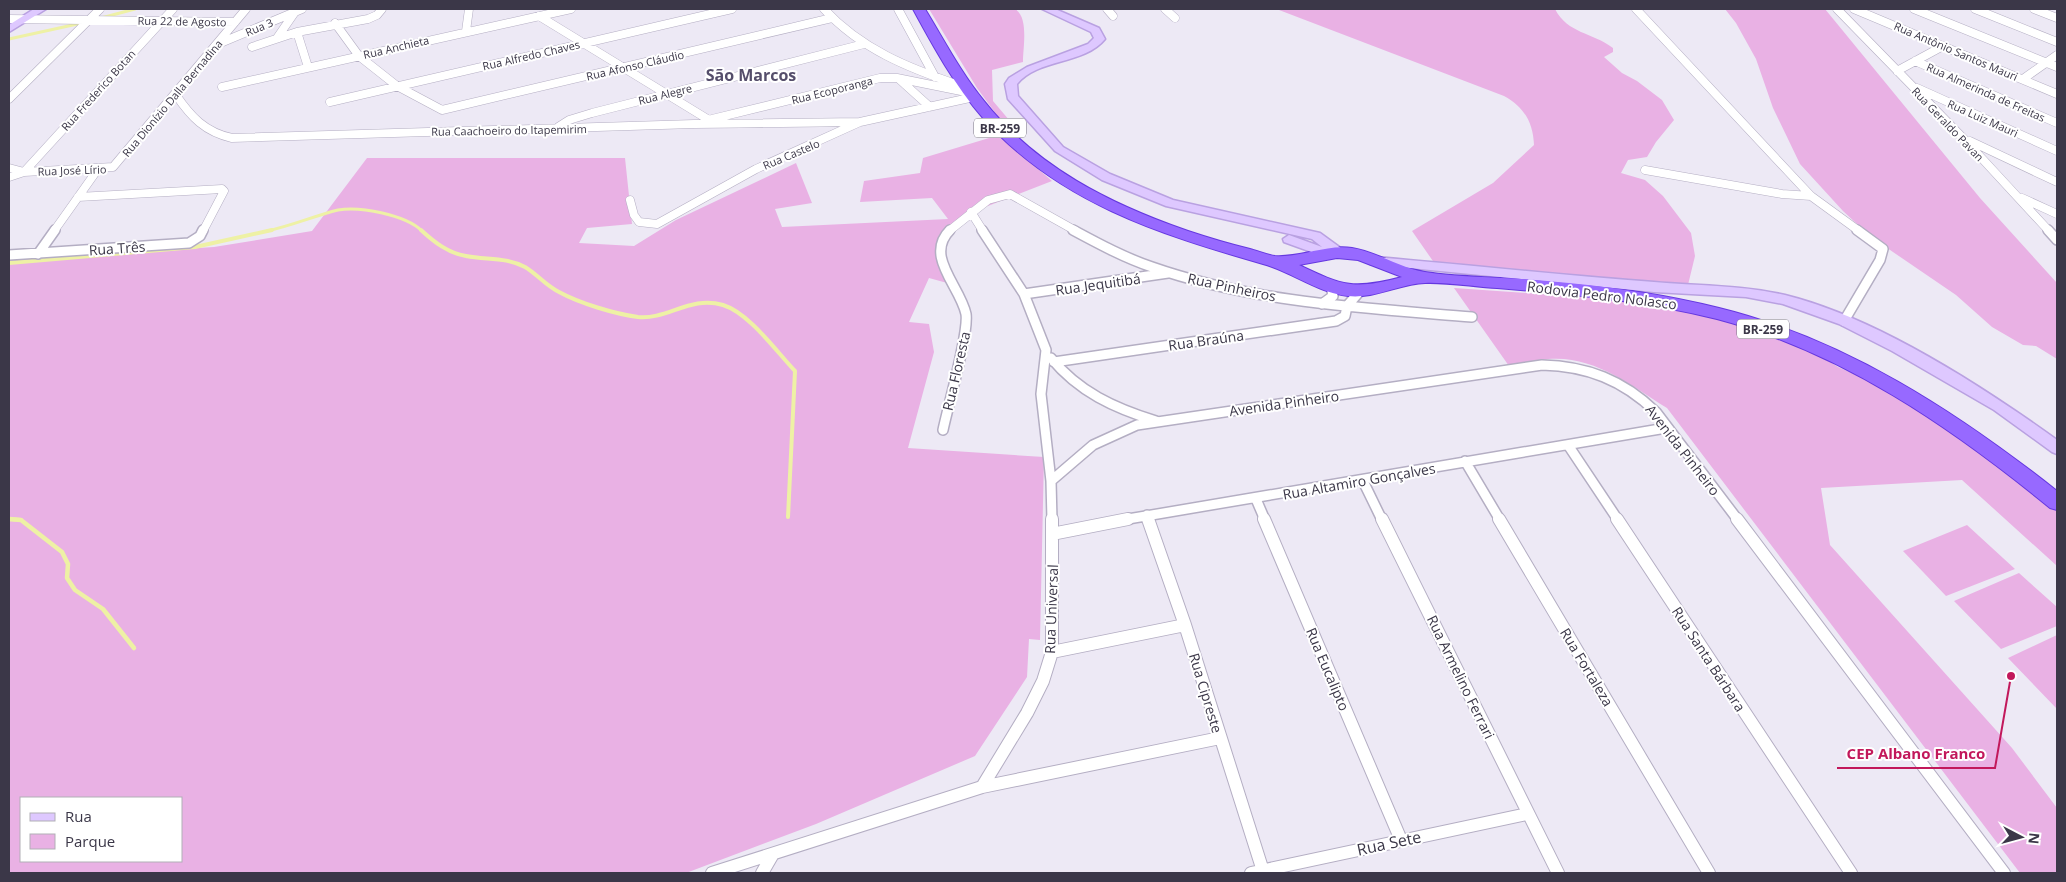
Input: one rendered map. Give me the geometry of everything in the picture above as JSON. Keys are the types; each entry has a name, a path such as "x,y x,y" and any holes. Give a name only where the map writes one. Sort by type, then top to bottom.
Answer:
{"highway":[{"name":"Rodovia Pedro Nolasco","path":"919,9 971,93 1004,133 1035,161 1095,199 1118,211 1180,235 1276,261 1332,286 1350,291 1360,291 1424,278"},
{"name":"Rodovia Pedro Nolasco","path":"1276,261 1332,253 1351,253 1424,278 1584,290 1647,298 1717,314 1785,336 1878,378 1942,415 1994,451 2057,502"},
{"path":"1332,253 1321,265 1322,275 1332,286"},
{"path":"1374,261 1384,270 1385,277 1379,287"}],"street":[{"path":"9,29 41,9"},
{"path":"9,99 100,9"},
{"name":"Rua Frederico Botan","path":"24,172 173,9"},
{"name":"Rua Dionízio Dalla Bernadina","path":"117,164 246,9"},
{"path":"252,47 297,32 368,19 377,15 382,9"},
{"path":"466,31 469,9"},
{"name":"Rua Anchieta","path":"222,87 571,9"},
{"name":"Rua Alfredo Chaves","path":"330,102 732,9"},
{"path":"824,9 844,31 864,44 909,67 971,93"},
{"path":"898,9 935,77"},
{"path":"1047,9 1095,30 1100,39 1092,46 1022,74 1011,84 1012,97 1059,149 1076,161 1124,185 1170,203 1200,212 1242,229 1298,241 1332,253"},
{"path":"1107,9 1113,16"},
{"path":"1165,9 1175,18"},
{"path":"1636,9 1730,112 1811,196 1854,226 1883,251 1880,260 1844,321"},
{"name":"Rua Geraldo Pavan","path":"1837,9 1964,139 2057,240"},
{"name":"Rua Antônio Santos Mauri","path":"1854,9 2057,94"},
{"path":"1914,9 2057,67"},
{"path":"1975,9 2057,42"},
{"path":"2034,9 2057,18"},
{"path":"277,38 299,10"},
{"name":"Rua 3","path":"216,44 299,10"},
{"path":"539,16 669,94 708,120"},
{"name":"Rua Afonso Cláudio","path":"397,86 439,109 468,105 832,18"},
{"name":"Rua 22 de Agosto","path":"9,19 235,22"},
{"path":"335,24 359,56 397,86"},
{"path":"297,32 308,67"},
{"name":"Rua Alegre","path":"557,128 578,117 864,44"},
{"path":"1897,71 1943,46"},
{"path":"2023,79 2057,54"},
{"name":"Rua Almerinda de Freitas","path":"1915,61 2057,123"},
{"path":"899,79 930,107"},
{"name":"Rua Ecoporanga","path":"694,124 871,80 899,79 971,93"},
{"name":"Rua Luiz Mauri","path":"1910,85 2057,151"},
{"name":"Rua Castelo","path":"630,200 634,215 640,222 649,224 659,223 747,174 860,122 930,107 971,93"},
{"path":"176,95 195,119 210,133 225,128"},
{"name":"Rua Caachoeiro do Itapemirim","path":"210,133 244,138 694,124 860,122"},
{"path":"1964,139 2057,182"},
{"name":"Rua José Lírio","path":"9,168 24,172 98,170 111,168 117,164"},
{"path":"38,254 98,170"},
{"path":"1645,170 1782,194 1811,196"},
{"name":"Rua José Lírio","path":"9,177 24,172"},
{"name":"Rua Três","path":"9,255 183,243 195,240 224,191 222,189 78,197"},
{"name":"Rua Floresta","path":"943,430 967,321 964,304 939,254 944,237 971,212 994,197 1010,194"},
{"name":"Rua Pinheiros","path":"1010,194 1097,242 1151,267 1172,273 1239,290 1322,304 1472,317"},
{"path":"2017,195 2057,214"},
{"name":"Rua Universal","path":"971,212 1024,294 1046,350 1041,394 1051,481 1052,652 1042,681 1027,713 982,787"},
{"path":"1374,261 1654,287 1758,293 1800,304 1844,321 1897,348 1999,406 2057,448"},
{"name":"Rua Jequitibá","path":"1024,294 1172,273"},
{"path":"1322,304 1333,296 1332,286"},
{"path":"1347,306 1360,291"},
{"name":"Rua Braúna","path":"1054,362 1322,324 1341,319 1345,316 1347,306"},
{"name":"Avenida Pinheiro","path":"1046,350 1054,362 1076,386 1089,396 1125,412 1160,422"},
{"name":"Avenida Pinheiro","path":"1051,481 1093,445 1137,425 1552,365 1586,370 1614,380 1642,399 1656,412 1666,428 2004,873"},
{"name":"Rua Altamiro Gonçalves","path":"1052,534 1147,516 1363,481 1466,461 1568,446 1666,428"},
{"name":"Rua Santa Bárbara","path":"1568,446 1851,873"},
{"name":"Rua Fortaleza","path":"1466,461 1709,873"},
{"name":"Rua Armelino Ferrari","path":"1363,481 1558,873"},
{"name":"Rua Eucalipto","path":"1256,499 1401,840"},
{"name":"Rua Cipreste","path":"1147,516 1185,625 1220,738 1257,872"},
{"path":"1052,652 1185,625"},
{"path":"712,873 982,787 1220,738"},
{"name":"Rua Sete","path":"1257,872 1527,814"},
{"path":"762,873 773,854"}],"green space":[{"path":"929,9 1015,9 1019,13 1024,25 1023,62 992,70 993,101 1015,127 1007,129 977,88"},
{"path":"1271,9 1555,9 1560,17 1574,28 1613,48 1613,52 1604,57 1622,73 1637,81 1662,100 1674,120 1656,142 1647,157 1628,160 1621,173 1645,180 1663,196 1691,233 1695,256 1687,289 1682,288 1667,294 1619,286 1435,270 1435,264 1412,231 1493,183 1534,145 1532,129 1526,116 1517,105 1504,96 1279,10"},
{"path":"1725,9 1825,9 1980,198 2057,283 2057,359 2036,346 2023,345 1992,327 1956,295 1871,237 1843,211 1800,164 1773,108 1756,59 1736,23"},
{"path":"999,135 1052,181 970,213 944,235 936,258 958,286 929,278 909,322 929,324 934,352 908,448 1044,457 1040,640 1029,639 1027,677 975,756 816,824 686,873 9,873 9,260 214,247 312,231 367,158 625,158 632,224 587,228 579,243 634,246 676,220 796,163 812,203 775,209 782,227 948,219 932,198 860,202 864,181 920,173 923,158"},
{"path":"1454,288 1613,299 1729,319 1823,357 1838,367 1881,386 1939,419 2032,489 2057,511 2057,566 1962,480 1821,488 1830,545 2012,748 2057,808 2057,873 2020,873 1667,408 1611,373 1581,362 1565,359 1548,359 1509,366"},
{"path":"1967,525 2015,569 1946,596 1903,551"},
{"path":"2019,573 2057,607 2057,626 2001,649 1954,601"},
{"path":"2057,635 2057,709 2008,658"}],"waterway":[{"path":"101,18 135,9"},
{"path":"9,39 82,23"},
{"path":"267,231 329,212 347,209 358,209 394,216 415,225 422,231"},
{"path":"9,263 195,247 272,230"},
{"path":"421,230 447,250 466,256 504,260 518,264 559,292 608,311 629,316 649,317 690,305 711,303 733,309 743,316 795,371 788,517"},
{"path":"9,519 21,520 62,552 68,564 67,578 75,590 103,609 134,648"}],"place":[{"name":"CEP Albano Franco","path":"2011,676"}],"district":[{"name":"São Marcos","path":"751,75"}]}
